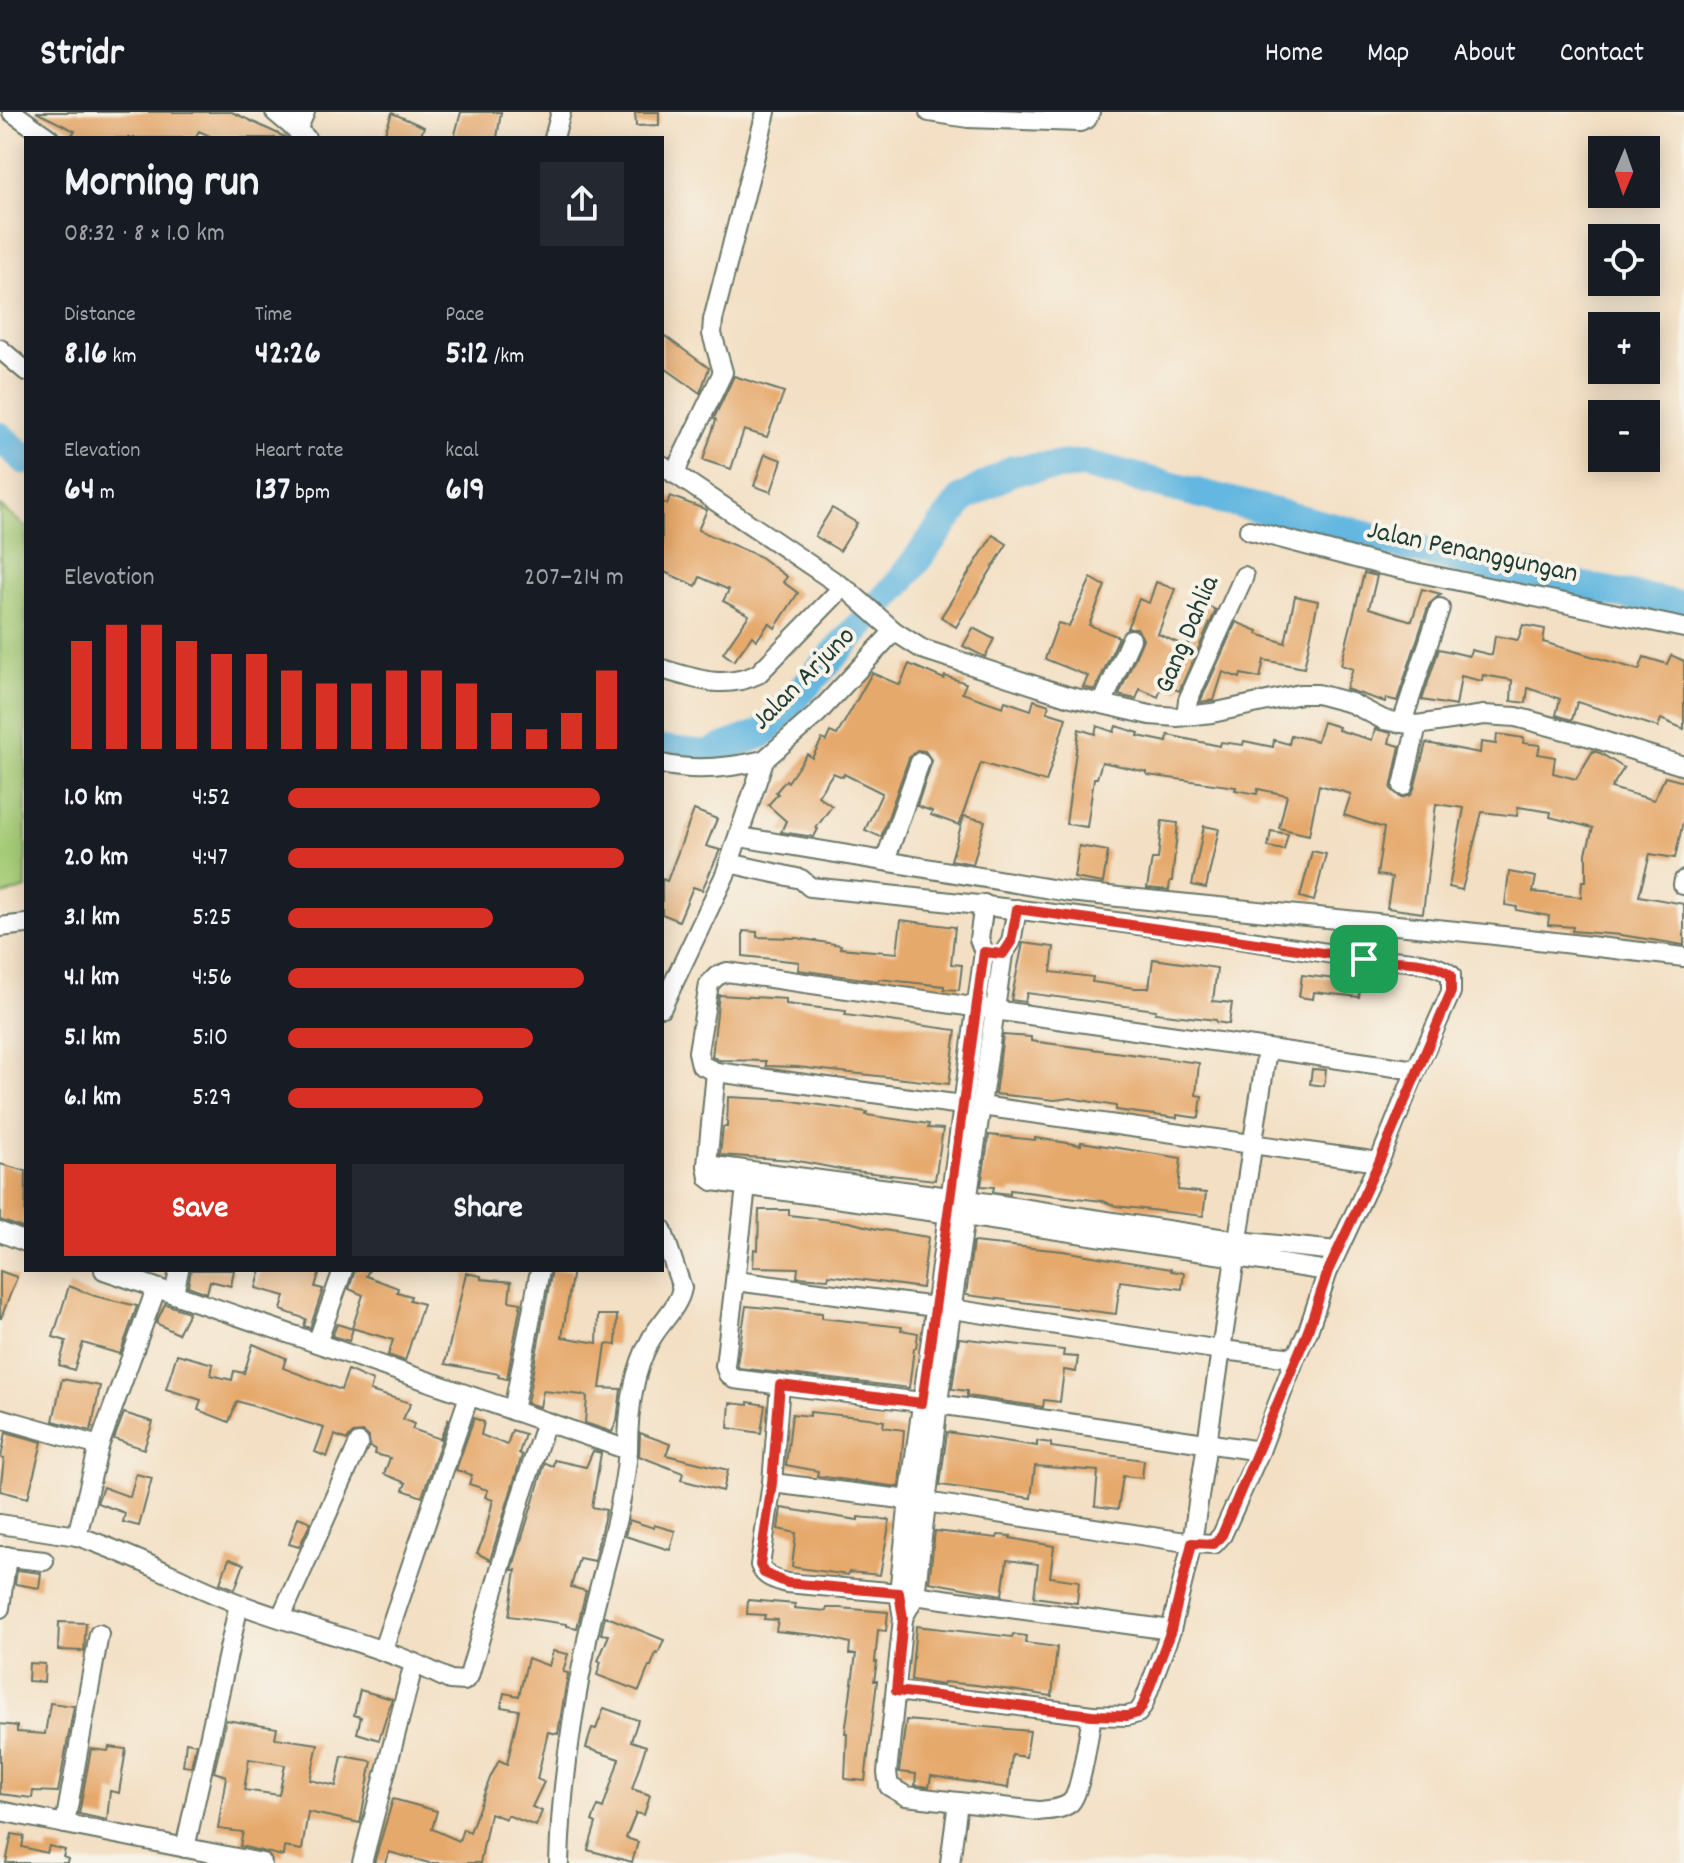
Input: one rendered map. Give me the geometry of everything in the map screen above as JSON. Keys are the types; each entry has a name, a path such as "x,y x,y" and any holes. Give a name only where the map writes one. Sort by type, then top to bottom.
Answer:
{"street":[{"path":"12,112 46,136"},
{"path":"275,112 302,134"},
{"path":"302,134 305,112"},
{"path":"555,136 561,112"},
{"path":"766,112 713,320 712,334 723,372 668,469 847,590 890,628 922,649 1067,696 1150,715 1186,716 1231,710 1300,694 1317,694 1351,703 1384,720 1409,724 1484,715 1516,717 1684,766"},
{"path":"929,112 968,118 1080,122 1085,122 1090,112"},
{"path":"0,349 24,369"},
{"name":"Jalan Penanggungan","path":"1249,530 1382,565 1684,628"},
{"name":"Gang Dahlia","path":"1186,716 1188,700 1244,576"},
{"path":"664,670 713,684 746,680 758,674 847,590"},
{"path":"1403,786 1409,724 1440,608"},
{"name":"Jalan Arjuno","path":"664,1003 727,869 764,760 817,714 890,628"},
{"path":"1102,704 1131,639"},
{"path":"664,764 701,769 735,767 764,760"},
{"path":"885,861 920,762"},
{"path":"740,837 1069,892 1684,957"},
{"path":"727,869 801,879 810,887 984,904 1364,959 1421,963 1443,969 1451,975 1451,992 1379,1162 1328,1271 1308,1331 1260,1451 1222,1535 1214,1544 772,1483"},
{"path":"984,904 979,939 993,953 995,1010 972,1106 943,1308 903,1618 887,1773 889,1786 906,1796 1038,1811 1056,1810 1071,1802 1078,1791 1092,1715"},
{"path":"972,1106 975,1007 993,953 1011,942 1017,909"},
{"path":"0,927 24,924"},
{"path":"1379,1162 716,1072 701,1065 698,1052 709,984 727,972 1416,1070"},
{"path":"896,1691 1092,1715 1127,1716 1138,1713 1143,1705 1171,1630 1192,1543 1267,1050"},
{"path":"716,1072 707,1165 709,1178 713,1181 746,1187 958,1207"},
{"path":"707,1165 958,1207 1238,1248 1328,1271"},
{"path":"746,1187 725,1366 734,1379 1260,1451"},
{"path":"0,1232 24,1241"},
{"path":"559,1863 570,1734 587,1638 621,1500 632,1396 640,1364 651,1339 676,1304 682,1288 664,1235"},
{"path":"1238,1248 1337,1251"},
{"path":"110,1272 628,1450"},
{"path":"77,1536 99,1446 165,1292 178,1272"},
{"path":"317,1343 342,1272"},
{"path":"513,1411 540,1272"},
{"path":"736,1281 1295,1358"},
{"path":"780,1385 772,1483 760,1565 764,1573 787,1583 907,1595 1171,1630"},
{"path":"383,1649 469,1396"},
{"path":"0,1418 99,1446"},
{"path":"0,1524 77,1536 103,1544 239,1604 383,1649 454,1682 464,1681 469,1676 546,1422"},
{"path":"281,1617 359,1443"},
{"path":"0,1608 3,1556 44,1561"},
{"path":"185,1848 239,1604"},
{"path":"65,1824 99,1634"},
{"path":"362,1863 414,1663"},
{"path":"950,1863 958,1802"},
{"path":"0,1811 262,1863"}],"green space":[{"path":"0,506 24,525 24,889 0,896"}],"building":[{"path":"36,112 232,112 283,136 210,136 199,131 196,136 71,136 75,131"},
{"path":"461,112 501,112 497,136 455,136"},
{"path":"635,112 659,112 659,125 636,126"},
{"path":"392,113 424,127 421,136 384,136"},
{"path":"664,335 709,368 700,393 664,367"},
{"path":"734,376 784,392 767,437 744,430 731,469 703,460 716,420 714,418"},
{"path":"765,454 782,460 771,492 754,486"},
{"path":"670,496 707,510 698,530 759,556 787,577 783,582 798,593 775,628 769,623 757,640 752,636 734,661 723,653 749,615 723,601 729,590 700,577 696,586 664,572 664,503 667,504"},
{"path":"832,508 857,523 840,551 815,536"},
{"path":"993,535 1007,544 956,627 941,617"},
{"path":"1364,573 1377,576 1369,608 1412,621 1422,589 1441,594 1429,604 1397,701 1386,698 1385,702 1346,689 1353,669 1341,665"},
{"path":"1091,578 1105,586 1089,625 1119,637 1095,690 1083,687 1088,676 1045,659 1058,623 1069,626"},
{"path":"1156,582 1175,589 1158,634 1187,647 1206,605 1216,610 1179,691 1163,684 1158,697 1140,689 1136,699 1122,696 1119,695 1143,639 1137,628 1127,628 1139,599 1149,603"},
{"path":"1295,596 1318,601 1304,668 1264,660 1260,678 1241,674 1240,678 1223,672 1214,700 1200,702 1236,622 1258,631 1257,634 1285,643"},
{"path":"1523,625 1545,629 1543,642 1639,670 1644,657 1667,664 1671,655 1684,661 1684,729 1661,719 1658,727 1577,702 1572,720 1556,715 1560,699 1528,688 1526,703 1511,701 1512,680 1483,675 1482,681 1461,676 1456,706 1422,700 1439,649 1469,656 1471,650 1492,655 1495,636 1518,640"},
{"path":"973,628 994,639 985,657 963,646"},
{"path":"909,664 944,679 945,676 966,683 962,693 1003,707 1005,701 1031,710 1034,700 1049,705 1047,712 1066,718 1046,782 981,763 959,825 931,815 932,811 917,806 932,761 925,751 917,750 909,758 881,837 865,830 882,793 844,774 843,777 833,773 818,796 832,806 816,828 814,837 781,832 786,821 768,805 778,794 776,792 786,780 788,782 807,754 812,758 822,739 826,741 830,732 837,735 872,673 900,685"},
{"path":"1323,722 1372,740 1375,729 1391,733 1389,743 1400,746 1391,789 1401,798 1411,795 1414,789 1426,743 1480,753 1481,742 1496,744 1497,734 1524,738 1523,743 1540,745 1538,754 1555,757 1553,773 1576,779 1593,751 1600,753 1624,768 1611,788 1654,800 1665,777 1684,782 1684,817 1675,858 1650,854 1639,896 1684,904 1684,945 1572,931 1573,927 1548,925 1549,916 1505,905 1509,872 1536,877 1533,892 1581,897 1582,881 1586,881 1586,853 1593,828 1550,817 1551,812 1518,807 1517,816 1482,812 1462,890 1449,887 1464,808 1436,804 1423,913 1387,908 1392,877 1377,875 1384,828 1344,815 1351,794 1319,785 1309,835 1279,828 1287,795 1258,789 1257,794 1235,790 1236,787 1147,775 1147,772 1102,762 1097,778 1094,778 1087,827 1066,824 1079,729 1095,734 1097,726 1114,732 1116,726 1139,733 1138,736 1167,742 1168,735 1220,746 1221,742 1243,745 1244,741 1273,747 1274,740 1289,744 1291,735 1317,741"},
{"path":"694,810 717,819 706,846 720,850 702,890 693,887 679,921 664,915 664,880 667,881"},
{"path":"964,816 985,821 973,864 951,860"},
{"path":"1162,821 1178,823 1169,890 1147,888 1152,859 1158,859"},
{"path":"1204,826 1219,829 1206,888 1192,885"},
{"path":"1271,831 1288,834 1284,850 1268,847"},
{"path":"1079,846 1108,851 1103,883 1074,878"},
{"path":"1312,851 1326,854 1314,901 1300,897"},
{"path":"901,920 955,927 951,964 962,965 959,990 798,970 799,962 743,956 743,931 757,932 757,937 797,938 841,945 840,948 897,953"},
{"path":"1023,943 1054,947 1051,972 1093,977 1092,982 1135,988 1149,988 1153,959 1217,968 1213,1001 1232,1003 1229,1024 1155,1013 1156,1010 1027,993 1025,1002 1011,1000"},
{"path":"1302,975 1361,982 1359,997 1314,992 1313,999 1299,997"},
{"path":"719,995 786,999 786,1004 846,1011 845,1015 956,1030 949,1084 766,1066 766,1061 719,1060 712,1057"},
{"path":"1003,1035 1199,1063 1196,1095 1202,1096 1199,1118 1116,1110 1116,1106 1070,1098 1055,1100 995,1094"},
{"path":"1312,1069 1326,1070 1324,1086 1310,1084"},
{"path":"728,1097 786,1100 867,1112 866,1115 929,1124 928,1128 943,1129 935,1180 845,1170 793,1160 720,1155 723,1127 727,1127"},
{"path":"989,1135 1081,1145 1081,1142 1181,1158 1178,1190 1206,1193 1203,1216 1010,1190 1010,1194 993,1192 994,1187 981,1186"},
{"path":"0,1164 24,1170 24,1229 0,1220"},
{"path":"759,1210 789,1210 789,1215 849,1222 928,1237 922,1288 829,1275 828,1279 797,1277 798,1268 753,1267 754,1249 758,1250"},
{"path":"973,1242 1063,1251 1171,1269 1184,1273 1182,1289 1120,1281 1116,1314 966,1295"},
{"path":"0,1271 17,1277 1,1318 0,1318"},
{"path":"191,1272 234,1272 231,1286 210,1281 207,1293 188,1286"},
{"path":"260,1272 319,1272 315,1287 323,1289 310,1328 304,1326 306,1319 281,1310 285,1296 256,1288"},
{"path":"354,1272 368,1272 366,1276 398,1288 397,1292 423,1304 405,1361 388,1355 393,1340 352,1328 363,1295 349,1289"},
{"path":"552,1272 573,1272 562,1337 597,1343 598,1315 617,1315 616,1345 606,1344 600,1388 621,1389 617,1421 612,1432 585,1423 587,1397 583,1395 543,1391 540,1407 527,1403"},
{"path":"466,1273 481,1276 481,1279 511,1282 509,1301 521,1303 507,1379 498,1377 499,1374 445,1364"},
{"path":"69,1286 137,1306 120,1354 83,1343 74,1370 59,1365 66,1341 53,1337"},
{"path":"165,1304 189,1312 178,1334 156,1323"},
{"path":"746,1306 822,1313 822,1318 902,1327 901,1330 918,1333 909,1388 739,1368 737,1364"},
{"path":"337,1324 353,1329 349,1341 332,1336"},
{"path":"959,1338 1064,1350 1063,1356 1078,1357 1076,1372 1064,1370 1060,1402 1044,1400 1043,1407 967,1396 967,1391 952,1389"},
{"path":"253,1344 286,1358 283,1368 341,1390 348,1370 373,1381 370,1391 411,1403 403,1419 414,1424 412,1429 440,1439 449,1418 422,1497 403,1490 406,1483 384,1474 390,1458 374,1454 369,1437 363,1432 353,1433 347,1440 335,1435 327,1457 315,1452 324,1428 237,1401 229,1422 198,1410 201,1400 166,1389 177,1354 213,1364 211,1375 232,1380 234,1371 244,1373"},
{"path":"62,1379 100,1386 91,1431 53,1421"},
{"path":"748,1402 765,1405 761,1433 728,1428 730,1403 748,1405"},
{"path":"810,1412 869,1418 884,1421 883,1427 904,1430 899,1487 817,1476 818,1471 786,1465 792,1414 810,1416"},
{"path":"124,1413 153,1422 144,1449 114,1439"},
{"path":"474,1418 484,1422 481,1435 507,1445 512,1430 525,1434 519,1453 522,1455 490,1560 477,1553 493,1500 485,1497 488,1490 469,1484 472,1475 456,1470"},
{"path":"6,1432 42,1442 28,1498 0,1491"},
{"path":"947,1432 1037,1446 1037,1441 1051,1443 1051,1447 1144,1460 1142,1478 1123,1476 1118,1509 1095,1506 1098,1471 1035,1466 1031,1498 940,1485"},
{"path":"640,1433 670,1444 666,1455 728,1470 723,1491 681,1480 683,1473 639,1456"},
{"path":"593,1451 601,1453 592,1507 606,1510 594,1561 579,1558 571,1587 586,1591 577,1628 509,1616 516,1570 512,1570 545,1463 553,1466 554,1460 586,1467"},
{"path":"136,1474 152,1478 139,1526 123,1522 125,1513 97,1503 103,1487 130,1497"},
{"path":"781,1508 858,1520 858,1517 890,1520 880,1575 849,1572 848,1575 792,1567 796,1533 778,1529"},
{"path":"298,1517 311,1522 299,1547 289,1544"},
{"path":"629,1520 675,1531 670,1550 625,1536"},
{"path":"935,1531 997,1538 998,1535 1011,1536 1054,1546 1050,1577 1079,1581 1077,1603 1034,1597 1038,1564 1007,1560 1002,1595 929,1582"},
{"path":"229,1559 244,1564 235,1589 220,1583"},
{"path":"17,1570 41,1573 39,1588 15,1584"},
{"path":"748,1600 795,1604 794,1608 826,1611 827,1608 839,1608 888,1612 886,1631 878,1630 874,1681 877,1681 865,1781 845,1779 845,1733 856,1654 849,1654 850,1643 823,1636 776,1631 778,1620 764,1619 765,1615 747,1614"},
{"path":"605,1616 664,1640 639,1691 597,1675 601,1662 598,1661 609,1635 601,1634"},
{"path":"59,1622 86,1623 84,1651 58,1650"},
{"path":"916,1626 1012,1637 1013,1634 1026,1636 1025,1643 1057,1647 1052,1696 911,1680"},
{"path":"553,1651 568,1654 563,1672 568,1673 558,1734 548,1732 537,1779 544,1782 532,1807 542,1811 536,1826 507,1815 506,1819 490,1813 480,1863 429,1863 389,1852 385,1863 374,1863 393,1799 437,1811 432,1829 459,1841 463,1829 470,1832 499,1760 507,1764 519,1710 501,1707 504,1693 519,1696 528,1658 549,1666"},
{"path":"29,1663 45,1664 44,1682 28,1681"},
{"path":"360,1690 392,1699 379,1740 357,1733 361,1717 354,1715"},
{"path":"50,1703 74,1706 58,1792 33,1791 32,1798 0,1794 0,1724 17,1726 17,1732 45,1734"},
{"path":"604,1708 638,1720 631,1741 646,1746 632,1789 650,1795 644,1815 636,1813 626,1838 638,1842 632,1862 588,1850 596,1823 592,1821 598,1806 603,1808 619,1759 586,1748 592,1728 596,1729"},
{"path":"226,1720 277,1728 275,1738 318,1744 310,1780 336,1786 342,1756 372,1761 360,1823 308,1812 302,1850 284,1847 283,1856 240,1846 243,1832 218,1829 226,1776 214,1772","holes":["249,1759 285,1765 279,1795 244,1790"]},
{"path":"906,1720 1030,1731 1026,1757 1012,1755 1008,1788 931,1776 929,1787 915,1785 916,1774 899,1772"},
{"path":"186,1742 196,1744 191,1767 183,1766"},
{"path":"109,1747 126,1749 119,1793 110,1791 107,1820 79,1814 91,1749 108,1751"},
{"path":"12,1834 24,1836 22,1847 47,1853 49,1846 65,1850 63,1857 68,1859 67,1863 6,1863"}],"waterway":[{"path":"0,437 24,458"},
{"path":"664,750 705,755 763,733 900,582 962,499 1013,470 1083,464 1516,574 1684,606"}],"route":[{"path":"1017,909 1364,959 1421,963 1443,969 1451,975 1451,992 1379,1162 1328,1271 1308,1331 1260,1451 1222,1535 1214,1544 1192,1543 1171,1630 1138,1713 1127,1716 1092,1715 896,1691 903,1618 899,1593 787,1583 772,1579 760,1565 772,1483 780,1385 922,1403 984,952 1003,954 1008,948 1017,909"}]}
